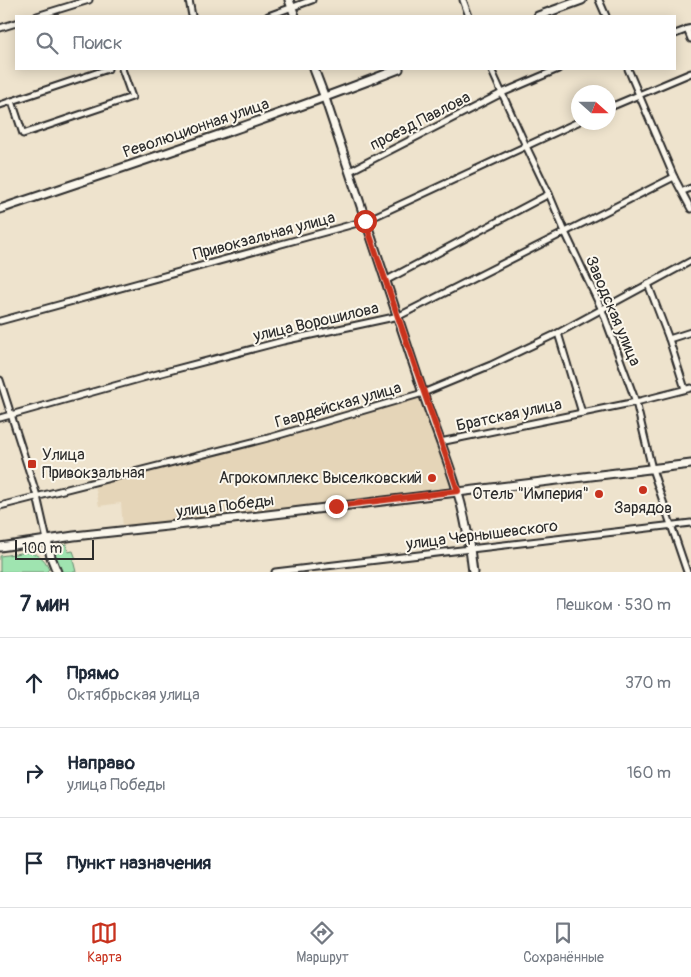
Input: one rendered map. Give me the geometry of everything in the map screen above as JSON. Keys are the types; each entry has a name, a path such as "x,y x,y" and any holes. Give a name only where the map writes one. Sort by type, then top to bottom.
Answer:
{"street":[{"path":"40,15 89,0"},
{"path":"188,0 192,15"},
{"path":"289,0 295,15"},
{"path":"271,15 312,0"},
{"path":"463,0 469,15"},
{"path":"541,15 582,0"},
{"path":"599,0 606,15"},
{"path":"0,28 15,23"},
{"path":"676,34 689,29 691,39"},
{"path":"0,105 105,70"},
{"path":"12,101 23,134 132,97 122,70"},
{"path":"314,70 458,491 473,572"},
{"name":"Революционная улица","path":"0,209 224,134 396,70"},
{"name":"Заводская улица","path":"491,70 602,310 636,402 652,469 687,572"},
{"name":"проезд Павлова","path":"350,172 502,93 556,70"},
{"path":"628,70 674,177 691,209"},
{"path":"616,104 691,73"},
{"name":"Привокзальная улица","path":"0,321 365,221 571,125"},
{"name":"улица Ворошилова","path":"0,418 155,374 282,341 399,316 674,177"},
{"path":"683,191 691,188"},
{"path":"385,281 549,194"},
{"name":"Гвардейская улица","path":"0,506 272,437 424,393 491,365 558,333 691,261"},
{"name":"Братская улица","path":"440,442 636,402 688,388 648,284"},
{"path":"669,339 691,332"},
{"name":"Братская улица","path":"558,333 582,413"},
{"path":"0,380 37,496 51,557 57,572"},
{"name":"улица Победы","path":"0,547 691,464"},
{"name":"улица Чернышевского","path":"276,572 691,524"}],"shaded area":[{"path":"421,396 451,487 123,528 121,503 99,506 95,485 275,439 359,416"}],"green space":[{"path":"66,544 68,552 73,551 76,559 73,560 76,572 61,572 55,550 57,547"},
{"path":"28,552 41,557 49,569 46,572 0,572 0,556"}],"place":[{"name":"Улица Привокзальная","path":"32,464"},
{"name":"Агрокомплекс Выселковский","path":"432,478"},
{"name":"Зарядов","path":"643,490"},
{"name":"Отель \"Империя\"","path":"599,494"}],"route":[{"path":"336,506 458,491 365,221"}]}
